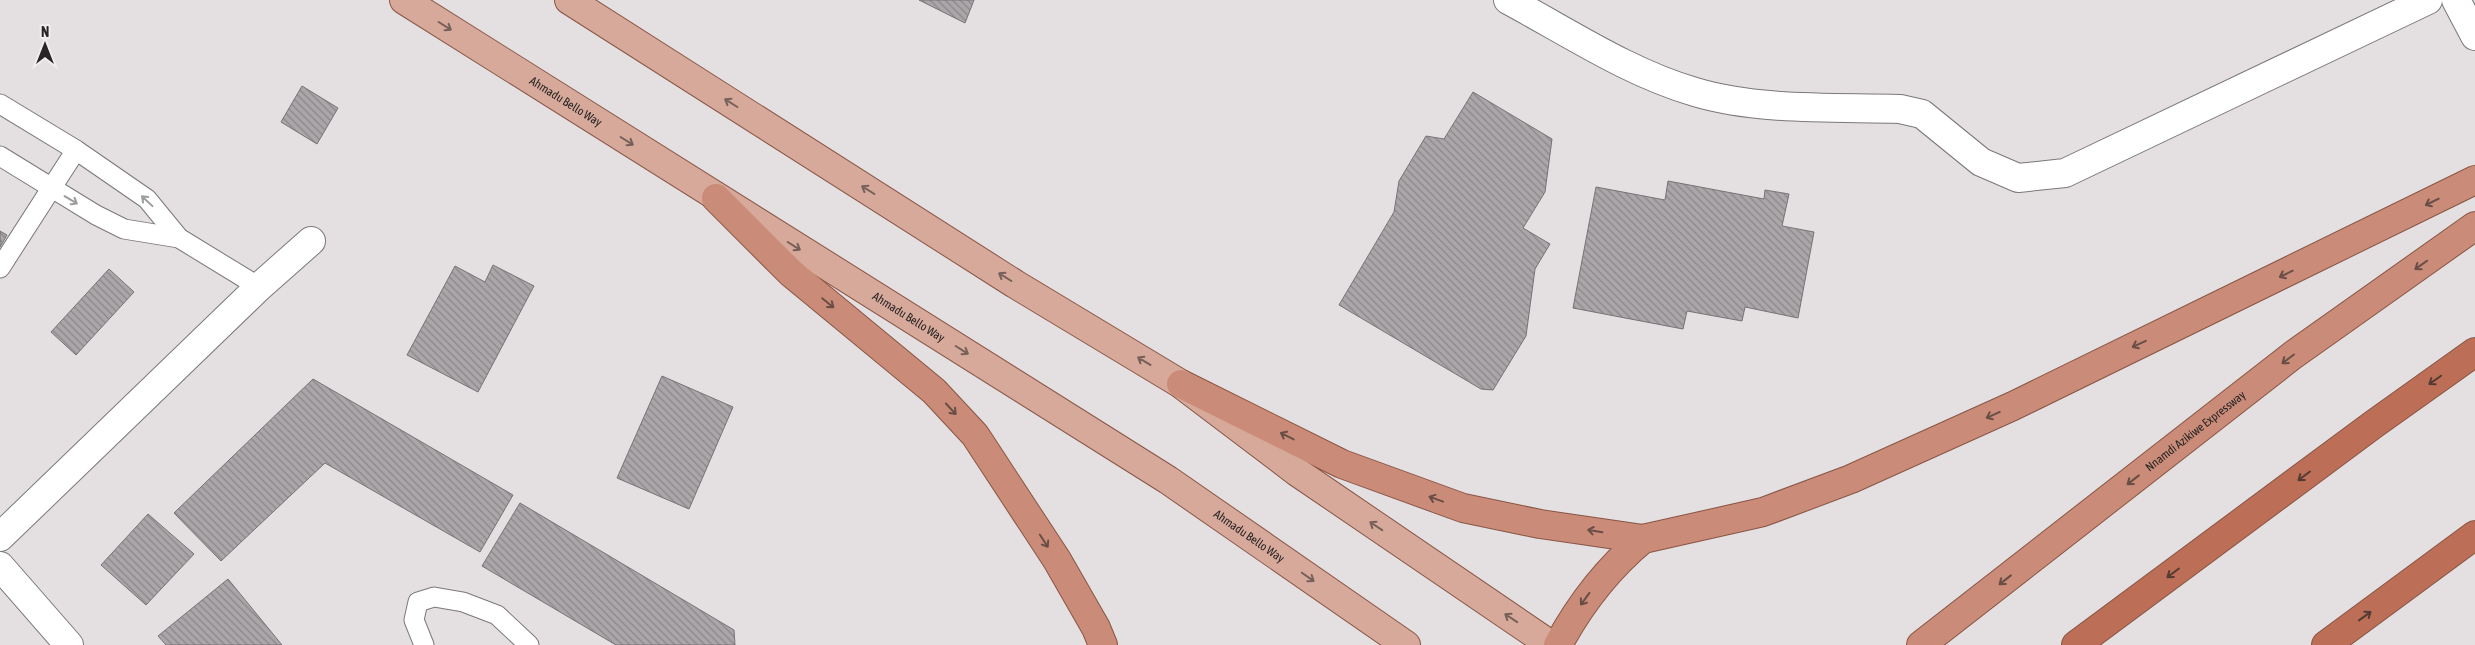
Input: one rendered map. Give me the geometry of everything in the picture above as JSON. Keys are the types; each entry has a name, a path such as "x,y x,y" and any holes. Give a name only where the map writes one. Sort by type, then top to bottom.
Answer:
{"highway":[{"path":"1181,384 1342,464 1463,508 1540,524 1643,539 1763,512 1851,480 2013,406 2475,180"},
{"path":"716,198 791,273 934,391 975,435 1057,560 1096,628 1103,645"},
{"name":"Nnamdi Azikiwe Expressway","path":"1921,645 2293,355 2475,226"},
{"path":"2076,645 2366,430 2475,352"},
{"path":"2326,645 2475,535"},
{"path":"1558,645 1573,617 1590,592 1625,554 1643,539"}],"main road":[{"name":"Ahmadu Bello Way","path":"404,0 716,198 1168,480 1406,645"},
{"path":"569,0 1016,284 1181,384 1297,472 1551,645"}],"street":[{"path":"1508,0 1655,79 1697,93 1743,103 1900,109 1922,114 1981,162 2018,178 2065,173 2428,0"},
{"path":"2458,1 2475,36"},
{"path":"0,537 259,287 311,241"},
{"path":"0,566 69,645"}],"lane":[{"path":"0,104 76,150 147,199 179,238 259,287"},
{"path":"0,268 76,150"},
{"path":"0,156 124,229 179,238"},
{"path":"424,645 414,620 418,602 434,597 463,602 497,615 529,645"}],"building":[{"path":"919,0 974,0 965,23"},
{"path":"302,86 338,108 317,144 281,122"},
{"path":"1473,92 1552,139 1545,192 1523,228 1550,244 1535,269 1526,336 1493,390 1481,389 1339,305 1394,212 1399,181 1426,136 1444,139"},
{"path":"1668,181 1764,199 1765,190 1789,194 1782,226 1814,232 1798,318 1745,307 1742,321 1687,311 1683,329 1573,308 1596,187 1665,200"},
{"path":"0,231 7,235 0,247"},
{"path":"493,265 534,286 478,392 407,355 455,266 485,282"},
{"path":"109,269 134,292 76,355 51,332"},
{"path":"662,376 733,407 689,509 617,478"},
{"path":"313,379 513,495 480,552 325,463 221,561 174,513"},
{"path":"520,503 734,630 735,645 616,645 482,566"},
{"path":"148,514 194,554 146,605 101,565"},
{"path":"228,579 282,645 166,645 158,636"}]}
